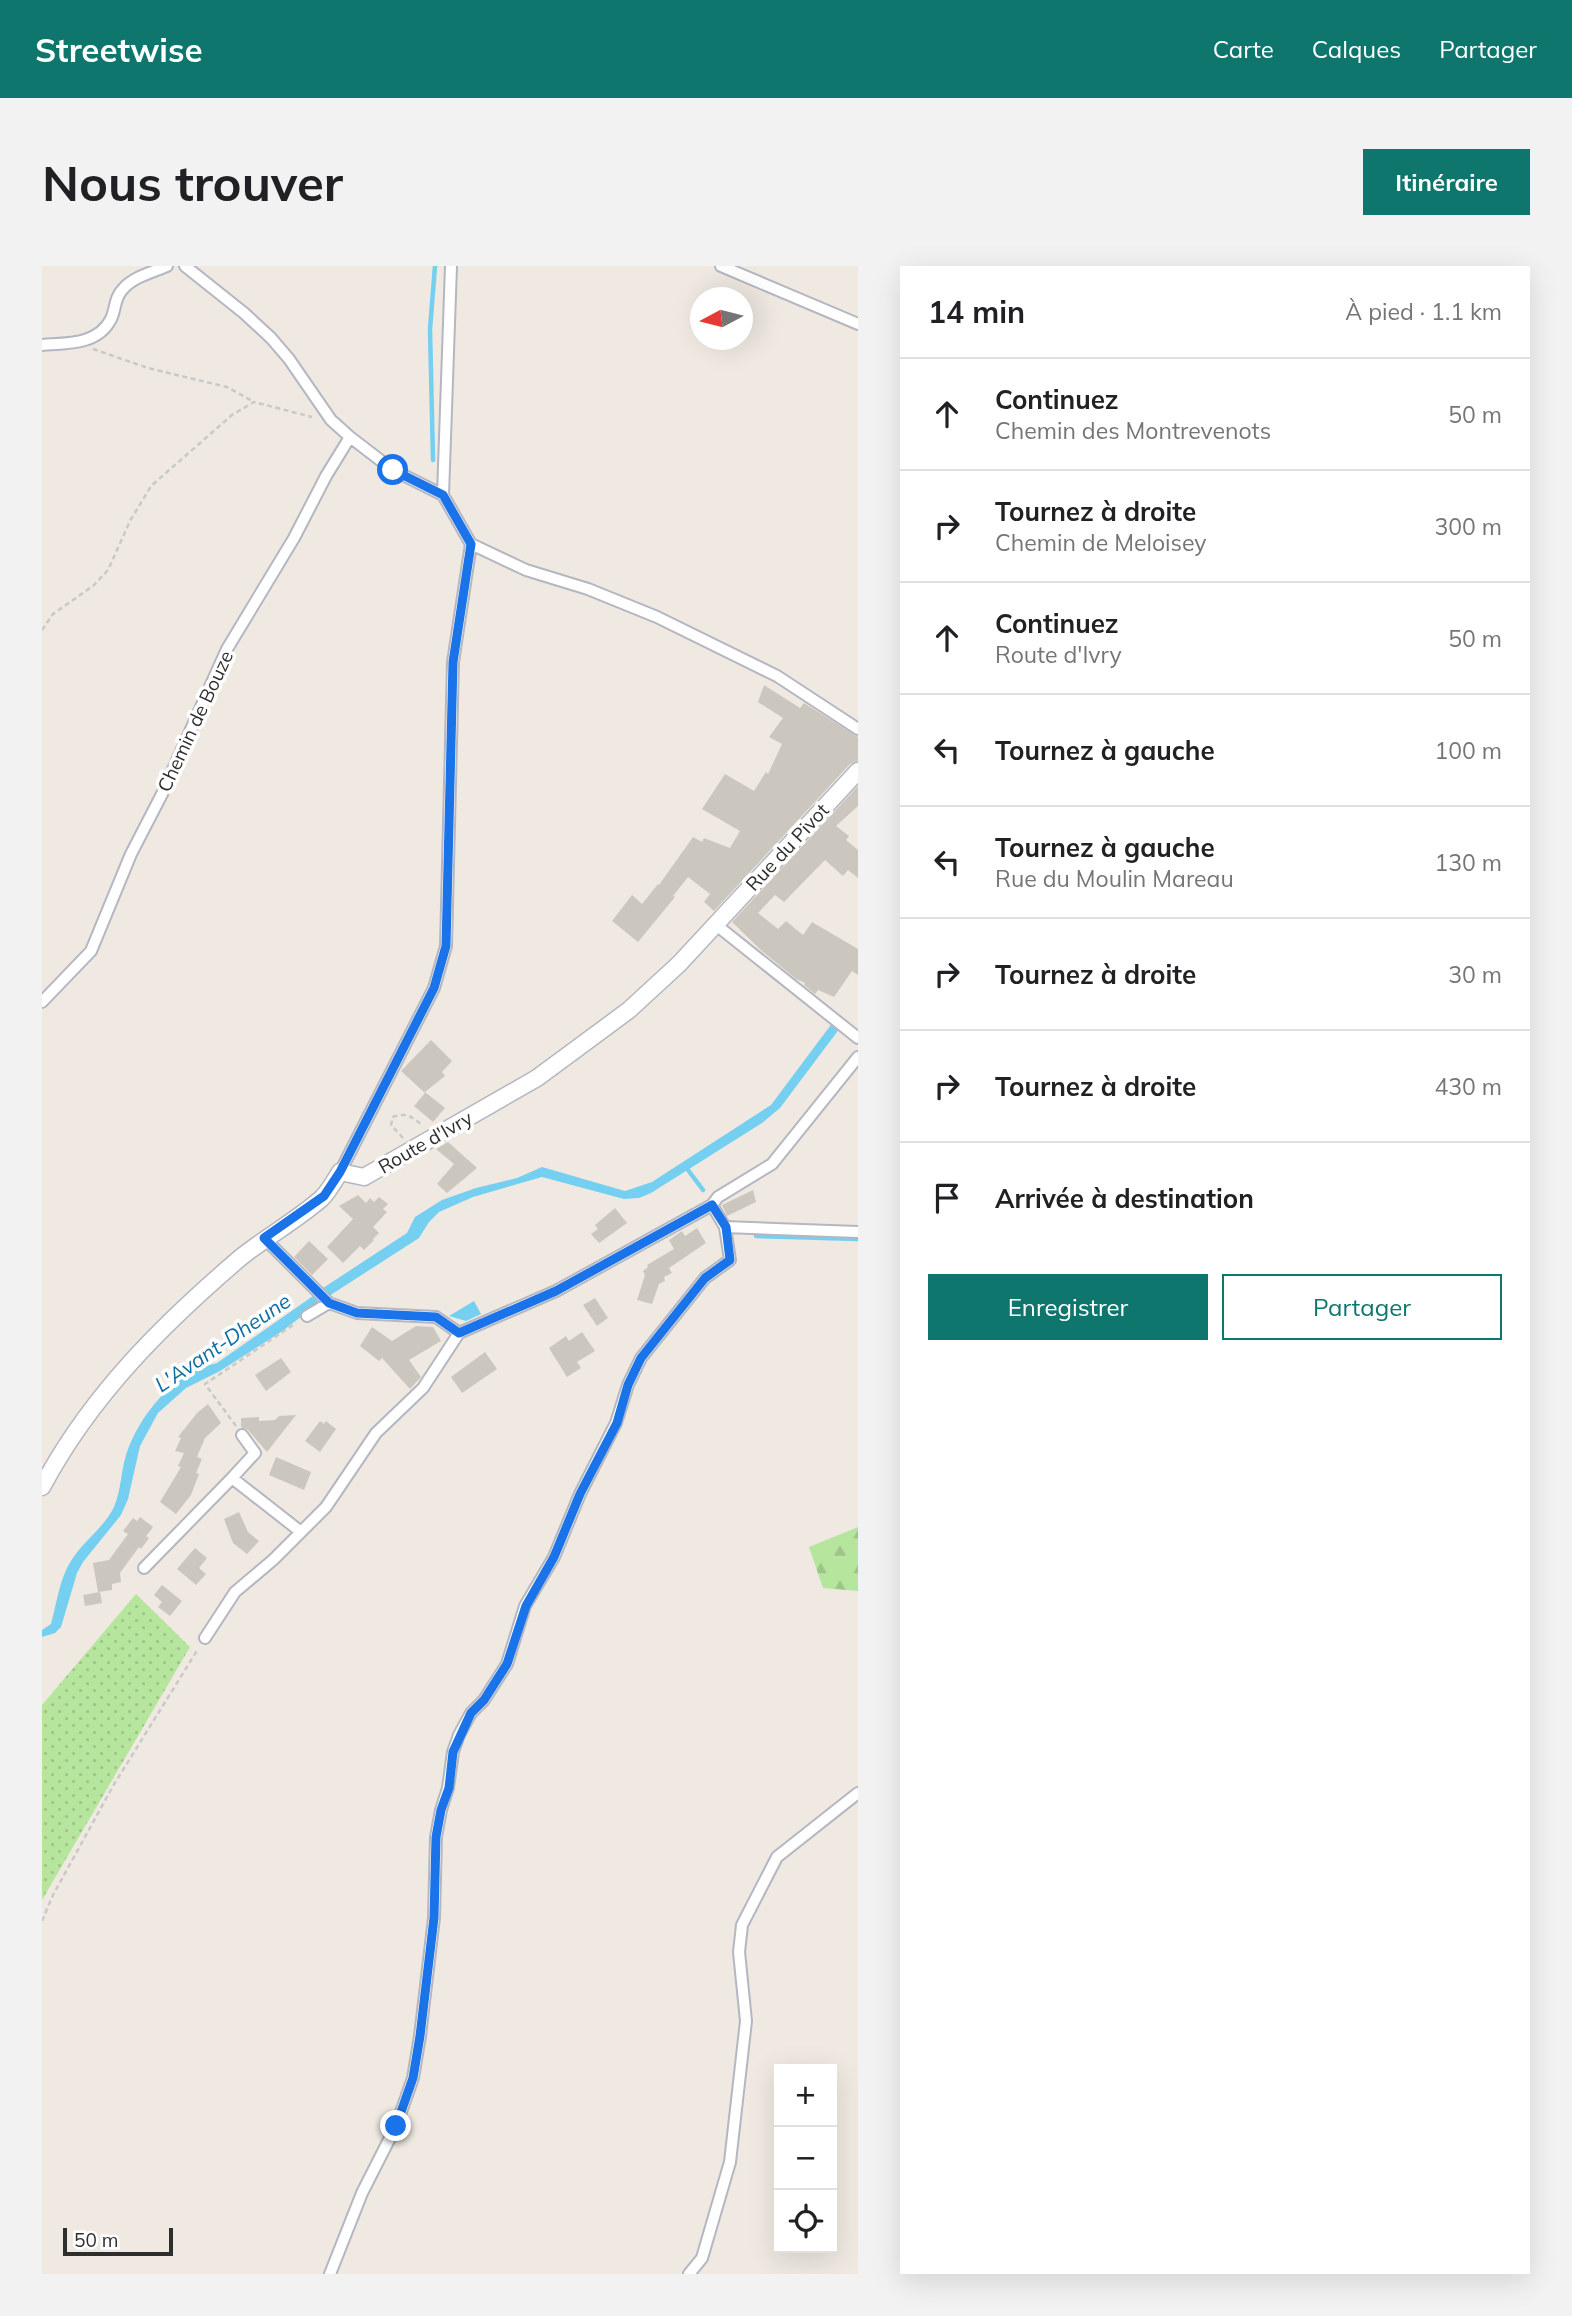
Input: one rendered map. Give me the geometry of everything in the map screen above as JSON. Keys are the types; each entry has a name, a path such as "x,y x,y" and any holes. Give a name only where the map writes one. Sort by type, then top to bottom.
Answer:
{"main road":[{"name":"Rue du Pivot","path":"715,924 858,771"},
{"name":"Route d'Ivry","path":"340,1172 364,1177 537,1077 629,1010 679,964 715,924"},
{"path":"42,1487 76,1430 108,1387 196,1296 264,1238 324,1196 340,1172"}],"street":[{"path":"42,345 86,341 103,331 112,317 120,292 129,283 167,266"},
{"path":"185,266 271,338 289,359 331,420 349,437 393,470 443,495"},
{"path":"451,266 443,495 471,544 526,570 588,589 657,617 777,676 858,729"},
{"path":"721,266 858,324"},
{"name":"Chemin de Bouze","path":"42,1002 91,951 131,854 162,794 227,649 294,538 349,437"},
{"path":"340,1172 434,988 446,946 453,662 471,544"},
{"path":"715,924 858,1038"},
{"path":"205,1638 235,1592 273,1560 326,1507 376,1433 423,1388 459,1333 556,1291 712,1205 718,1197 772,1164 858,1057"},
{"path":"330,2274 362,2193 396,2126 413,2078 433,1927 436,1837 449,1788 456,1743 471,1713 484,1700 507,1664 526,1606 554,1557 580,1494 617,1423 628,1385 641,1358 705,1278 730,1260 726,1227 712,1205"},
{"path":"726,1227 858,1232"},
{"path":"264,1238 323,1299 357,1313 436,1317 459,1333"},
{"path":"307,1316 323,1299"},
{"path":"144,1568 255,1453 242,1435"},
{"path":"232,1478 301,1532"},
{"path":"689,2274 702,2258 730,2162 746,2021 739,1952 742,1925 777,1857 858,1793"}],"path":[{"path":"86,341 95,351 148,368 228,387 254,402 331,420"},
{"path":"42,630 53,614 93,586 107,570 134,513 151,486 232,415 254,402"},
{"path":"417,1148 397,1135 391,1125 393,1117 401,1114 413,1118 436,1137"},
{"path":"242,1435 205,1384 307,1316"},
{"path":"42,1921 53,1895 113,1786 205,1638"}],"green space":[{"path":"858,1527 858,1591 823,1588 809,1547"},
{"path":"136,1594 190,1647 42,1900 42,1705"}],"water":[{"path":"833,1022 840,1028 780,1108 762,1123 651,1193 639,1198 624,1199 542,1177 473,1197 439,1212 419,1238 329,1296 320,1290 407,1233 415,1217 442,1200 476,1188 517,1178 542,1167 625,1191 652,1182 771,1105"},
{"path":"313,1296 319,1303 281,1332 220,1371 186,1388 158,1413 140,1446 128,1499 121,1515 77,1573 61,1627 55,1633 42,1637 42,1630 51,1624 69,1565 114,1507 126,1455 149,1410 173,1385 187,1375 217,1363"},
{"path":"474,1301 481,1314 466,1321 449,1316"}],"building":[{"path":"764,685 800,708 804,703 858,737 858,761 850,764 714,911 704,902 710,894 688,877 638,942 612,921 632,895 642,904 693,837 702,842 704,838 730,848 740,831 702,809 725,774 754,791 766,772 768,774 782,744 769,737 783,718 758,702"},
{"path":"858,786 858,806 836,826 849,836 846,840 858,850 858,878 848,870 843,876 825,860 784,902 775,895 758,913 778,929 786,921 803,935 812,922 858,949 858,975 852,971 834,997 818,990 815,994 805,983 796,979 762,951 732,922"},
{"path":"431,1040 452,1061 442,1072 445,1076 425,1092 445,1108 433,1122 414,1106 425,1093 401,1071"},
{"path":"448,1142 477,1168 447,1193 437,1184 454,1164 436,1149"},
{"path":"753,1190 756,1202 727,1216 722,1205"},
{"path":"358,1195 366,1203 370,1198 374,1202 379,1197 388,1204 383,1209 387,1212 373,1227 379,1233 374,1240 364,1250 360,1246 343,1263 327,1247 353,1219 339,1206"},
{"path":"615,1208 627,1223 599,1243 591,1234 598,1229 595,1225"},
{"path":"697,1228 706,1243 669,1268 672,1273 664,1277 665,1281 659,1284 652,1304 637,1300 645,1275 643,1271 647,1265 674,1249 669,1240 682,1231 685,1236"},
{"path":"309,1241 328,1259 312,1275 294,1257"},
{"path":"595,1298 608,1318 597,1326 583,1305"},
{"path":"416,1326 433,1327 441,1341 409,1360 421,1377 410,1389 382,1358 379,1361 360,1346 372,1327 392,1341"},
{"path":"582,1332 595,1351 577,1362 581,1368 567,1377 549,1348 566,1336 569,1341"},
{"path":"485,1352 497,1369 462,1393 451,1377"},
{"path":"281,1358 291,1372 266,1391 255,1375"},
{"path":"208,1404 221,1423 205,1438 197,1457 202,1459 191,1495 176,1514 160,1502 181,1467 178,1466 184,1453 175,1451 181,1438 178,1437"},
{"path":"296,1415 267,1452 248,1430 241,1427 241,1418 259,1417 259,1421"},
{"path":"320,1421 324,1424 326,1421 336,1429 320,1452 305,1441"},
{"path":"276,1457 311,1472 304,1490 269,1475"},
{"path":"239,1512 248,1532 259,1541 247,1554 233,1543 224,1519"},
{"path":"140,1517 153,1527 146,1536 149,1538 120,1573 121,1582 112,1584 112,1590 98,1592 93,1563 109,1560 128,1534 123,1531 133,1518 137,1521"},
{"path":"195,1548 207,1558 199,1568 206,1574 196,1585 177,1569"},
{"path":"162,1585 182,1601 170,1616 158,1607 162,1602 154,1595"},
{"path":"100,1592 102,1603 85,1606 83,1595"}],"waterway":[{"path":"433,460 430,329 435,266"},
{"path":"685,1166 703,1190"},
{"path":"756,1236 858,1239"}],"route":[{"path":"393,470 443,495 471,544 453,662 446,946 434,988 340,1172 324,1196 264,1238 329,1303 357,1313 436,1317 459,1333 556,1291 712,1205 726,1227 730,1260 705,1278 641,1358 628,1385 617,1423 580,1494 554,1557 526,1606 507,1664 484,1700 471,1713 459,1735 453,1752 449,1788 436,1837 434,1918 420,2036 413,2078 396,2126"}],"water label":[{"name":"L'Avant-Dheune","path":"223,1343"}]}
